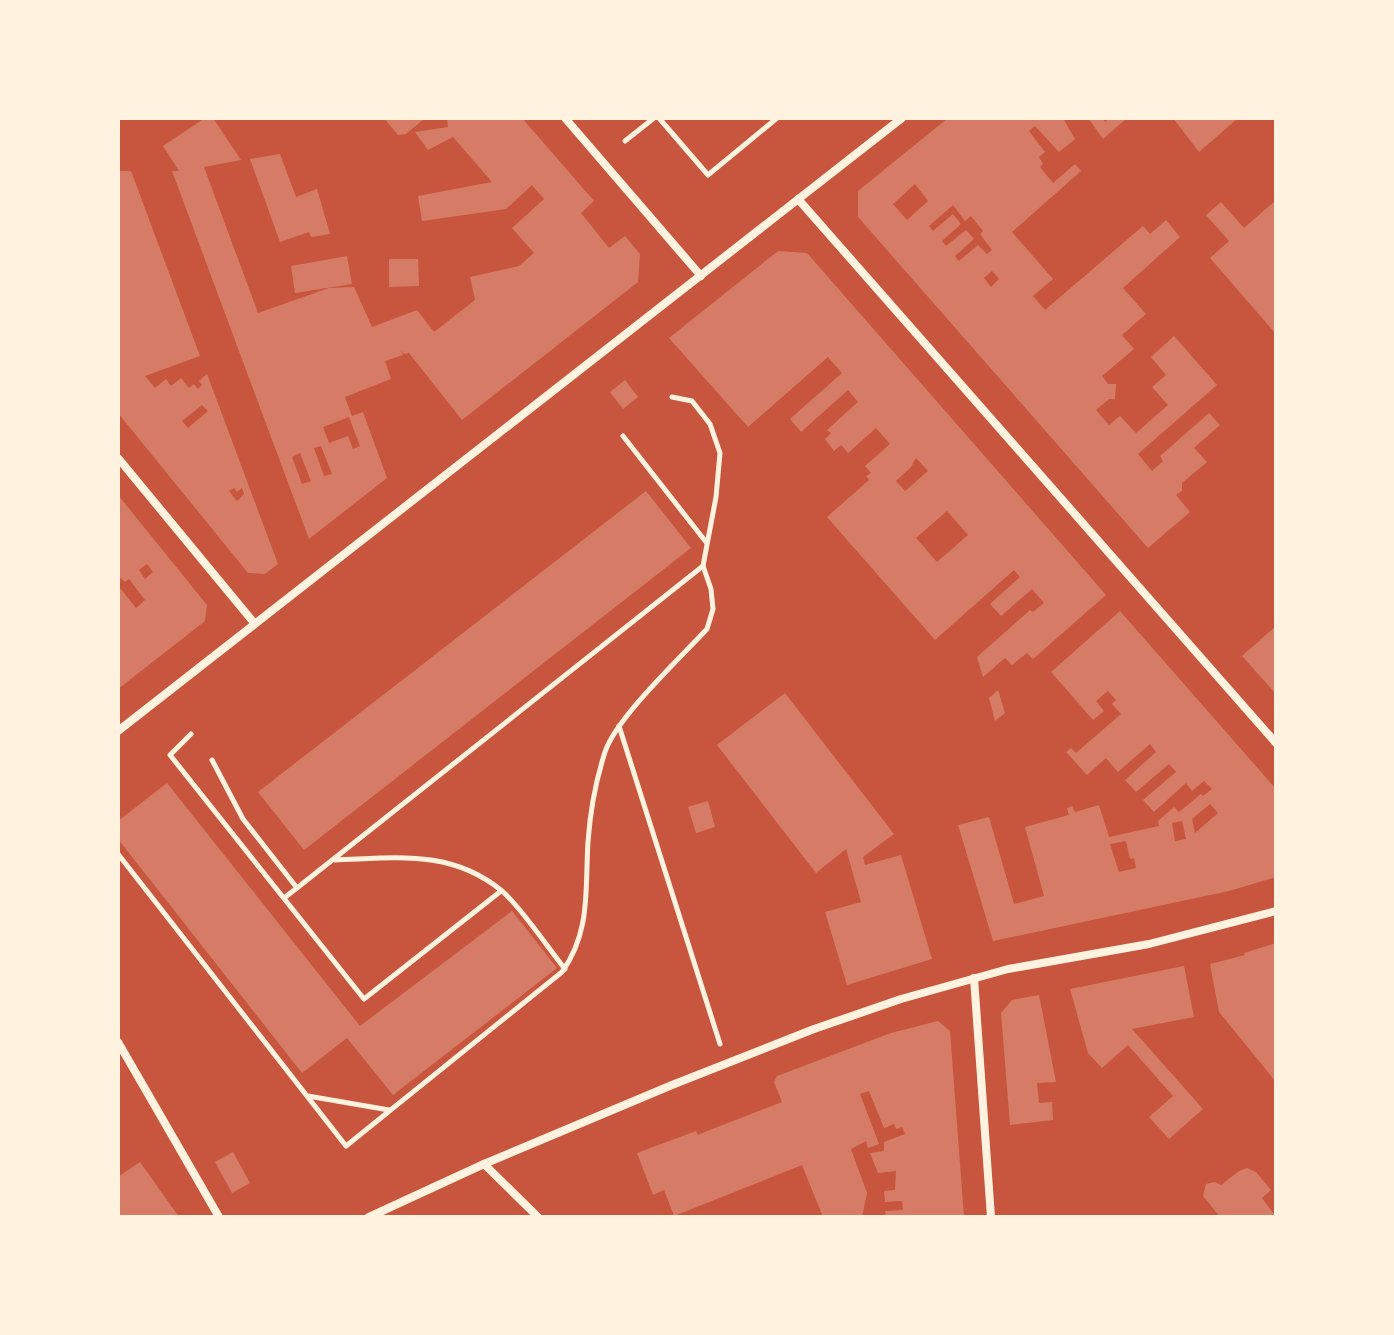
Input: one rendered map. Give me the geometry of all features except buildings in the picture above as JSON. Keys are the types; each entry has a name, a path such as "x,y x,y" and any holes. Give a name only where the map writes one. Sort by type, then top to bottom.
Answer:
{"street":[{"path":"565,118 701,276"},
{"path":"118,731 896,120"},
{"path":"798,199 1276,743"},
{"path":"118,458 255,624"},
{"path":"369,1217 484,1164 814,1029 974,978 1032,964 1163,941 1276,911"},
{"path":"974,978 991,1217"},
{"path":"118,1042 219,1217"},
{"path":"484,1164 538,1217"}],"path":[{"path":"625,141 656,118 708,175 777,118"},
{"path":"118,854 346,1146 565,969 576,951 587,902 588,841 606,750 619,726 707,629 713,609 711,589 703,566 716,497 720,453 710,424 692,401 672,397"},
{"path":"623,436 707,542"},
{"path":"284,898 703,566"},
{"path":"619,726 727,1064"},
{"path":"191,734 170,755 364,999 501,891"},
{"path":"212,760 243,819 297,888"},
{"path":"335,860 426,857 468,869 501,891 565,969"},
{"path":"307,1096 390,1110"}]}
